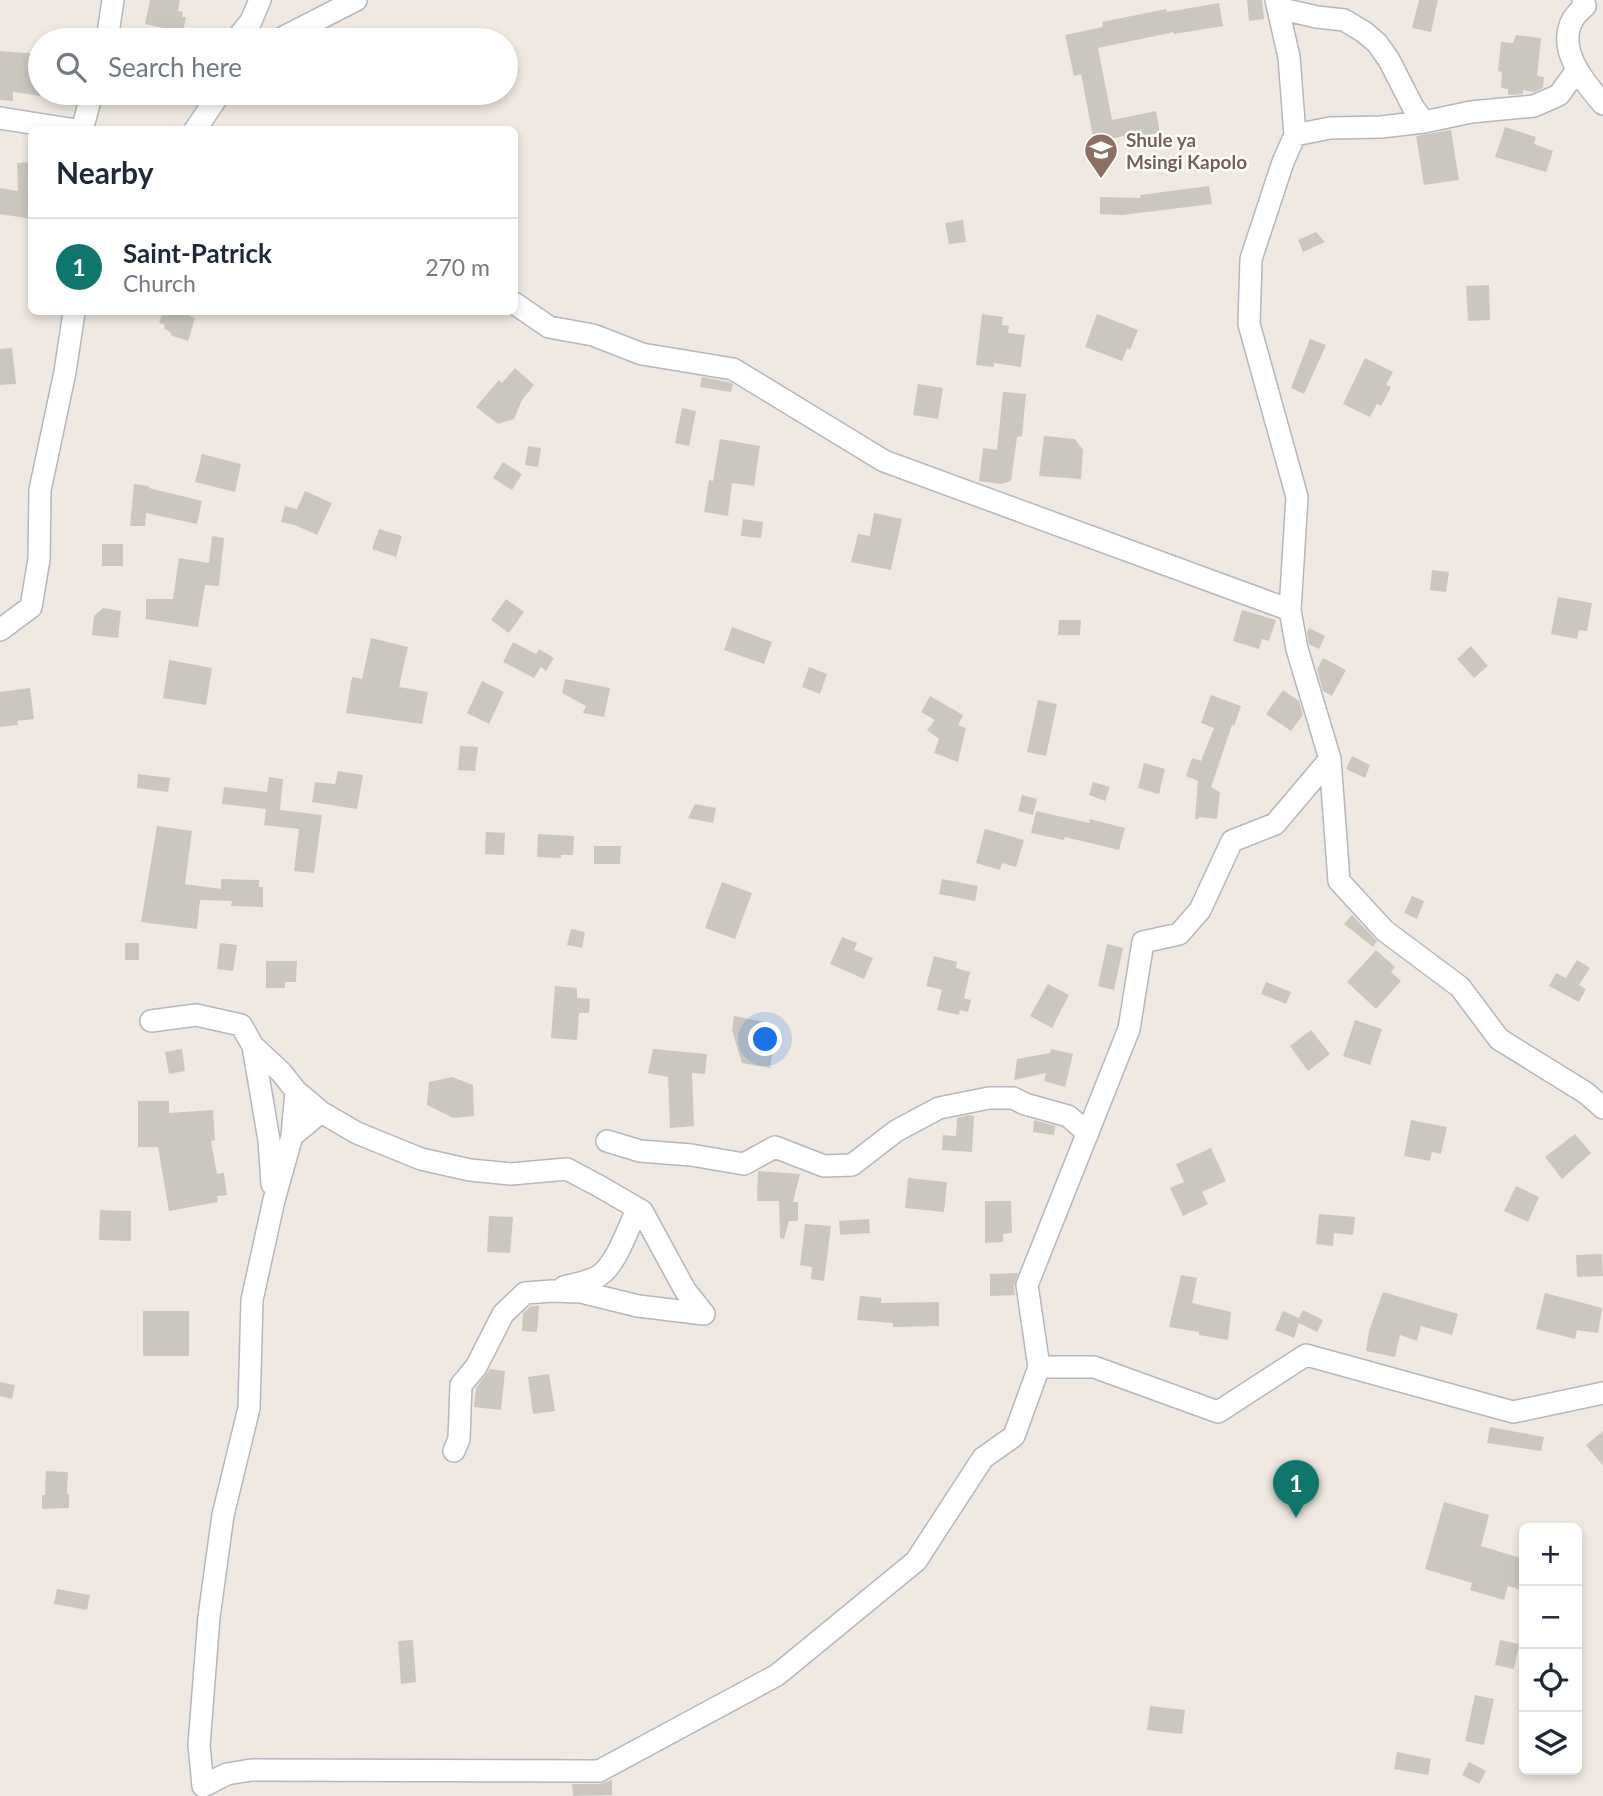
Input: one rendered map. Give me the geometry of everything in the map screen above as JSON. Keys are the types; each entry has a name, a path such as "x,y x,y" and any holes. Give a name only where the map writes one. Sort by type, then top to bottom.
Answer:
{"street":[{"path":"109,28 113,0"},
{"path":"245,28 260,0"},
{"path":"301,28 356,0"},
{"path":"1583,0 1585,6 1573,19 1568,40 1576,71 1603,104"},
{"path":"1424,122 1413,107 1389,60 1377,43 1364,32 1344,20 1328,19 1278,3 1289,57 1295,135 1283,162 1251,259 1249,324 1297,497 1290,610 1297,649 1330,759 1339,881 1385,931 1460,986 1499,1039 1586,1093 1603,1108"},
{"path":"1295,135 1330,128 1381,127 1424,122 1471,112 1534,106 1559,96 1576,71"},
{"path":"83,126 89,105"},
{"path":"195,126 201,105"},
{"path":"197,126 212,105"},
{"path":"0,118 51,126"},
{"path":"518,306 549,327 593,335 642,354 733,369 884,461 1290,610"},
{"path":"0,630 31,607 39,559 40,490 65,372 74,315"},
{"path":"296,1091 292,1136 274,1200 252,1300 249,1408 223,1515 209,1617 199,1745 203,1791 228,1774 251,1770 599,1771 777,1675 916,1561 983,1458 1014,1436 1039,1367 1027,1285 1129,1029 1143,942 1179,934 1200,910 1232,841 1275,824 1330,759"},
{"path":"151,1021 196,1015 241,1026 253,1046 281,1072 296,1091 321,1112 357,1133 421,1159 470,1170 511,1174 567,1169 642,1211 685,1290 704,1314 628,1304 581,1292 525,1293 503,1314 476,1367 461,1385 459,1439 454,1451"},
{"path":"253,1046 269,1140 274,1200"},
{"path":"607,1142 640,1151 691,1155 744,1164 775,1147 824,1167 852,1165 896,1131 939,1108 989,1098 1013,1098 1068,1116 1088,1133"},
{"path":"292,1136 321,1112"},
{"path":"552,1291 598,1276 616,1256 638,1209"},
{"path":"1039,1367 1094,1367 1218,1412 1306,1355 1513,1412 1603,1393"}],"building":[{"path":"150,0 180,0 178,11 183,12 182,17 186,17 184,28 145,24"},
{"path":"1247,0 1262,0 1264,19 1249,21"},
{"path":"1419,0 1438,0 1431,32 1412,28"},
{"path":"1219,3 1223,26 1174,32 1098,48 1112,120 1156,111 1160,133 1094,142 1081,74 1074,76 1065,35 1103,27 1102,22 1166,9 1167,12"},
{"path":"1516,35 1541,38 1537,76 1544,77 1543,88 1534,92 1523,90 1523,94 1508,95 1508,89 1501,88 1502,72 1498,71 1501,42 1513,43"},
{"path":"0,51 28,53 28,94 13,92 13,101 0,100"},
{"path":"1505,127 1536,137 1534,144 1553,151 1546,172 1495,157"},
{"path":"1451,130 1459,180 1424,185 1416,136"},
{"path":"28,162 28,218 0,214 0,188 18,191 17,163"},
{"path":"1209,186 1212,204 1122,215 1100,214 1100,197 1141,198 1140,195"},
{"path":"963,220 966,242 949,244 945,223"},
{"path":"1316,232 1325,242 1303,252 1298,240"},
{"path":"1489,285 1490,320 1468,321 1466,286"},
{"path":"982,314 1003,317 1002,325 1009,326 1008,333 1025,335 1021,367 994,363 994,367 976,365"},
{"path":"1097,314 1138,330 1122,361 1085,347"},
{"path":"162,315 190,315 195,318 188,341 170,335 164,328 165,325 159,323"},
{"path":"1310,339 1326,345 1304,394 1291,388"},
{"path":"12,348 16,384 0,385 0,349"},
{"path":"1365,358 1393,372 1386,385 1391,387 1381,406 1377,404 1370,417 1343,404"},
{"path":"515,368 534,385 522,400 514,419 498,424 476,407 499,380 502,383"},
{"path":"702,377 733,384 731,392 700,387"},
{"path":"918,384 943,388 938,419 913,415"},
{"path":"1003,392 1026,394 1022,436 1017,437 1011,481 1001,484 979,481 983,448 997,450"},
{"path":"682,408 696,411 689,446 675,443"},
{"path":"1044,436 1075,439 1083,450 1081,479 1039,476"},
{"path":"720,439 760,446 754,486 732,483 728,516 704,512 709,480 713,481"},
{"path":"528,446 541,448 538,467 525,465"},
{"path":"202,454 241,464 235,492 195,482"},
{"path":"503,462 522,474 512,490 493,478"},
{"path":"134,484 202,501 197,524 146,513 145,526 130,526"},
{"path":"305,491 332,503 317,535 281,522 285,506 297,509"},
{"path":"874,513 902,519 891,570 851,562 858,534 870,536"},
{"path":"743,519 763,522 761,538 741,536"},
{"path":"379,529 402,536 396,557 372,549"},
{"path":"212,536 224,538 219,586 205,585 198,627 146,619 146,599 173,599 179,558 209,563"},
{"path":"102,544 123,544 123,566 102,566"},
{"path":"1432,570 1449,572 1446,592 1430,590"},
{"path":"1558,597 1592,603 1587,631 1579,630 1577,639 1551,634"},
{"path":"506,599 524,612 509,633 491,620"},
{"path":"103,608 121,611 118,638 92,635 94,616"},
{"path":"1242,610 1276,620 1269,641 1262,639 1259,649 1233,641"},
{"path":"1059,620 1081,620 1080,635 1058,635"},
{"path":"732,627 772,642 764,664 724,650"},
{"path":"1309,628 1325,636 1319,649 1309,644"},
{"path":"371,638 408,647 399,687 428,692 422,724 346,713 352,677 362,679"},
{"path":"513,642 536,654 539,649 554,658 546,671 541,667 534,678 503,662"},
{"path":"1471,646 1488,666 1474,678 1457,659"},
{"path":"1323,658 1346,670 1332,696 1323,691 1317,670"},
{"path":"169,660 212,668 206,705 163,698"},
{"path":"809,667 827,674 820,694 802,687"},
{"path":"565,679 610,688 604,717 583,713 586,706 562,693"},
{"path":"482,681 504,692 489,724 467,713"},
{"path":"30,688 34,719 17,721 18,725 0,727 0,692"},
{"path":"1283,690 1299,701 1303,715 1291,731 1266,714"},
{"path":"1211,695 1241,706 1211,787 1220,792 1217,819 1195,819 1198,781 1186,776 1192,758 1201,761 1214,728 1201,723"},
{"path":"930,696 963,715 958,725 966,728 958,762 934,753 939,739 927,730 935,720 921,712"},
{"path":"1038,700 1057,704 1046,756 1027,752"},
{"path":"460,746 478,747 475,771 458,770"},
{"path":"1352,756 1370,765 1365,778 1346,769"},
{"path":"1144,763 1165,769 1159,794 1138,788"},
{"path":"338,771 363,775 357,809 312,802 315,782 335,784"},
{"path":"138,774 170,778 168,792 137,788"},
{"path":"269,777 283,779 280,810 322,815 314,873 294,871 299,829 264,825 266,809 222,804 224,787 267,792"},
{"path":"1093,782 1110,787 1105,801 1089,795"},
{"path":"1022,795 1037,799 1033,815 1018,811"},
{"path":"695,804 716,808 713,823 688,818"},
{"path":"1036,811 1089,823 1090,819 1125,828 1119,850 1065,837 1064,840 1031,833"},
{"path":"157,826 192,831 185,884 221,889 221,879 259,880 259,887 263,887 263,907 231,906 232,901 200,900 197,929 141,922"},
{"path":"985,829 1024,840 1016,867 1002,863 1000,870 976,863"},
{"path":"486,832 505,833 504,855 485,854"},
{"path":"538,834 574,836 573,855 561,855 561,858 537,857"},
{"path":"594,846 621,846 620,864 594,864"},
{"path":"942,879 978,886 975,901 939,894"},
{"path":"722,882 752,893 735,939 705,928"},
{"path":"1412,896 1424,901 1417,919 1404,913"},
{"path":"1352,915 1377,941 1373,947 1344,924"},
{"path":"571,929 585,932 582,948 567,945"},
{"path":"842,937 857,943 854,950 873,958 864,979 830,964"},
{"path":"125,943 139,943 139,960 125,960"},
{"path":"220,943 237,945 233,971 217,969"},
{"path":"1107,944 1123,948 1114,990 1098,986"},
{"path":"1376,950 1395,967 1391,972 1401,981 1376,1009 1347,982"},
{"path":"934,956 957,962 956,968 970,972 964,998 971,1000 968,1012 960,1010 959,1015 937,1010 942,990 926,986"},
{"path":"1577,960 1590,968 1579,985 1586,989 1579,1002 1549,986 1556,973 1566,978"},
{"path":"266,961 297,961 296,982 285,982 285,988 266,988"},
{"path":"1266,982 1291,992 1286,1004 1261,994"},
{"path":"1048,984 1069,995 1052,1028 1030,1016"},
{"path":"555,986 577,988 577,998 590,999 589,1013 579,1013 577,1040 551,1038"},
{"path":"734,1016 764,1022 766,1041 774,1042 770,1068 742,1063 732,1030"},
{"path":"1355,1020 1382,1029 1370,1065 1343,1056"},
{"path":"1311,1030 1330,1054 1308,1071 1290,1046"},
{"path":"182,1049 185,1071 169,1074 165,1052"},
{"path":"653,1049 707,1054 705,1074 692,1073 694,1126 670,1128 668,1077 648,1073"},
{"path":"1051,1049 1073,1054 1065,1087 1044,1081 1046,1073 1014,1080 1017,1059 1050,1053"},
{"path":"452,1077 473,1085 474,1116 453,1118 427,1105 429,1082"},
{"path":"138,1101 169,1101 169,1113 213,1110 215,1140 211,1141 217,1174 224,1173 227,1195 217,1196 218,1202 169,1211 158,1147 138,1147"},
{"path":"974,1116 972,1152 942,1150 943,1135 956,1136 957,1118"},
{"path":"1034,1120 1055,1126 1054,1135 1033,1132"},
{"path":"1411,1120 1447,1127 1441,1154 1432,1152 1430,1161 1404,1156"},
{"path":"1575,1134 1591,1153 1562,1179 1545,1157"},
{"path":"1211,1148 1226,1181 1202,1192 1208,1204 1183,1216 1170,1188 1184,1182 1176,1164"},
{"path":"758,1171 800,1174 793,1202 798,1202 798,1221 789,1221 784,1239 780,1238 779,1201 757,1201"},
{"path":"908,1178 947,1182 944,1212 905,1208"},
{"path":"1516,1186 1539,1197 1528,1222 1504,1211"},
{"path":"985,1201 1011,1201 1012,1233 1003,1234 1003,1242 985,1243"},
{"path":"100,1210 131,1211 131,1241 99,1240"},
{"path":"1319,1214 1355,1217 1353,1235 1334,1233 1333,1246 1316,1244"},
{"path":"489,1216 513,1217 510,1253 487,1252"},
{"path":"869,1219 870,1233 840,1235 839,1221"},
{"path":"805,1224 831,1226 824,1281 811,1279 812,1267 800,1265"},
{"path":"1602,1254 1603,1276 1577,1277 1576,1255"},
{"path":"1018,1273 1014,1286 1015,1295 990,1296 990,1274"},
{"path":"1181,1275 1197,1278 1192,1303 1231,1312 1228,1340 1169,1327"},
{"path":"1383,1292 1458,1314 1452,1335 1421,1326 1417,1341 1400,1335 1395,1357 1366,1351 1369,1331"},
{"path":"1545,1293 1602,1308 1598,1333 1577,1330 1575,1339 1536,1329"},
{"path":"860,1296 881,1298 881,1303 939,1302 939,1326 893,1327 893,1323 857,1320"},
{"path":"531,1306 539,1306 537,1332 522,1331 523,1313"},
{"path":"1303,1310 1323,1320 1317,1332 1299,1323 1294,1338 1275,1330 1283,1311 1299,1318"},
{"path":"143,1311 189,1311 189,1356 143,1356"},
{"path":"490,1369 505,1371 501,1410 474,1407 476,1388"},
{"path":"549,1374 555,1411 533,1414 528,1377"},
{"path":"0,1382 15,1385 12,1399 0,1396"},
{"path":"1490,1427 1544,1437 1541,1451 1487,1443"},
{"path":"1603,1431 1603,1466 1586,1445"},
{"path":"46,1471 68,1472 69,1508 42,1509"},
{"path":"1444,1502 1489,1515 1481,1546 1519,1557 1519,1589 1508,1586 1504,1600 1470,1590 1472,1583 1425,1569"},
{"path":"57,1589 90,1595 87,1610 54,1604"},
{"path":"413,1640 416,1682 401,1684 398,1641"},
{"path":"1500,1640 1519,1644 1514,1669 1495,1665"},
{"path":"1475,1695 1494,1699 1484,1745 1465,1741"},
{"path":"1150,1706 1185,1710 1182,1734 1147,1730"},
{"path":"1397,1752 1431,1759 1428,1775 1394,1769"},
{"path":"1469,1762 1486,1771 1479,1784 1462,1775"},
{"path":"612,1780 612,1795 573,1796 572,1784 599,1784"}],"place":[{"name":"Shule ya Msingi Kapolo","path":"1101,180"},
{"name":"Saint-Patrick","path":"1296,1518"}]}
